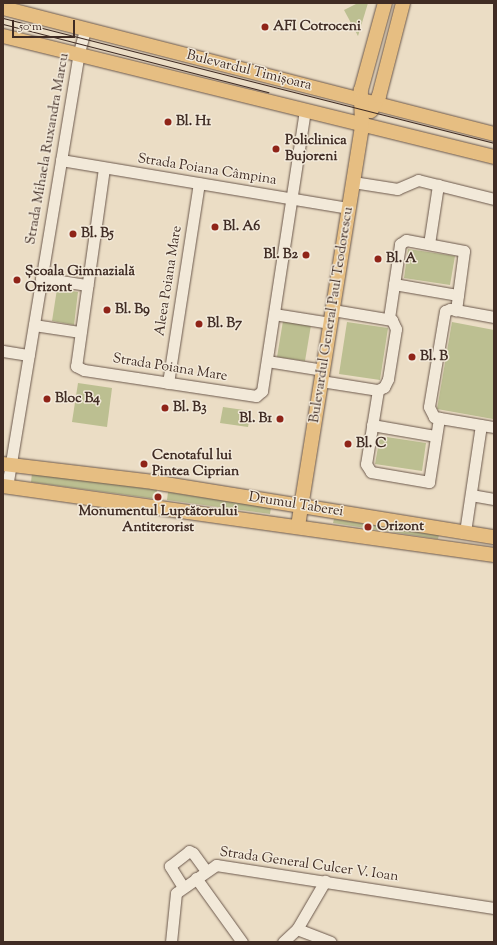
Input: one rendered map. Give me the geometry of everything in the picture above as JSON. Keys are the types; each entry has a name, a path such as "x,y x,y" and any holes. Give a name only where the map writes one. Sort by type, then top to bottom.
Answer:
{"main road":[{"name":"Bulevardul General Paul Teodorescu","path":"298,526 362,125 361,100 367,66 385,3"},
{"name":"Bulevardul General Paul Teodorescu","path":"362,125 381,90 403,3"},
{"name":"Bulevardul Timișoara","path":"3,8 494,134"},
{"name":"Bulevardul Timișoara","path":"3,36 78,56 494,157"},
{"path":"333,92 356,81 367,66"},
{"name":"Drumul Taberei","path":"7,464 153,482 494,537"},
{"name":"Drumul Taberei","path":"5,487 298,526 494,556"},
{"path":"443,548 446,529"}],"street":[{"name":"Strada Mihaela Ruxandra Marcu","path":"5,487 7,464 29,355 78,56 85,29"},
{"name":"Strada Poiana Mare","path":"104,168 75,362 78,368 256,396 262,391 305,111"},
{"name":"Strada Poiana Câmpina","path":"61,160 349,208"},
{"path":"353,182 394,189 418,180 494,199"},
{"name":"Aleea Poiana Mare","path":"168,382 199,183"},
{"path":"429,244 438,185"},
{"path":"267,361 378,390 384,387 388,379 396,329 389,318 402,242 429,244 464,251 456,310"},
{"path":"41,278 87,285"},
{"path":"394,284 458,294"},
{"path":"494,317 456,310 447,310 444,314 429,407 431,414 439,418 494,427"},
{"path":"274,314 389,318"},
{"path":"34,325 80,332"},
{"path":"3,351 29,355"},
{"path":"378,390 366,464 368,470 374,473 429,482 439,418"},
{"path":"372,425 436,436"},
{"path":"466,532 482,425"},
{"path":"471,495 494,498"},
{"path":"170,942 176,893 182,887 170,866 189,851 193,853 206,870"},
{"name":"Strada General Culcer V. Ioan","path":"182,887 206,870 216,865 494,908"},
{"path":"196,878 242,942"},
{"path":"283,942 297,928 325,881"},
{"path":"297,928 331,942"}],"green space":[{"path":"358,3 368,3 358,36 344,10"},
{"path":"408,249 455,256 450,285 404,278"},
{"path":"57,289 78,292 74,325 52,321"},
{"path":"283,321 311,325 305,361 277,357"},
{"path":"347,322 388,328 380,380 339,374"},
{"path":"452,322 494,330 493,419 437,409"},
{"path":"78,383 112,388 107,427 72,422"},
{"path":"223,407 251,411 248,427 220,423"},
{"path":"380,436 426,443 422,471 375,464"},
{"path":"32,473 157,490 156,499 31,482"},
{"path":"168,492 271,508 270,514 167,500"},
{"path":"334,519 439,535 438,539 333,523"}],"tram line":[{"path":"3,18 494,143"},
{"path":"3,24 268,92"}],"place":[{"name":"AFI Cotroceni","path":"265,27"},
{"name":"Bl. H1","path":"168,122"},
{"name":"Policlinica Bujoreni","path":"276,149"},
{"name":"Bl. A6","path":"215,227"},
{"name":"Bl. B5","path":"73,234"},
{"name":"Bl. B2","path":"306,255"},
{"name":"Bl. A","path":"378,259"},
{"name":"Școala Gimnazială Orizont","path":"17,280"},
{"name":"Bl. B9","path":"107,310"},
{"name":"Bl. B7","path":"199,324"},
{"name":"Bl. B","path":"412,357"},
{"name":"Bloc B4","path":"47,399"},
{"name":"Bl. B3","path":"165,408"},
{"name":"Bl. B1","path":"280,419"},
{"name":"Bl. C","path":"348,444"},
{"name":"Cenotaful lui Pintea Ciprian","path":"144,464"},
{"name":"Monumentul Luptătorului Antiterorist","path":"158,497"},
{"name":"Orizont","path":"368,527"}]}
